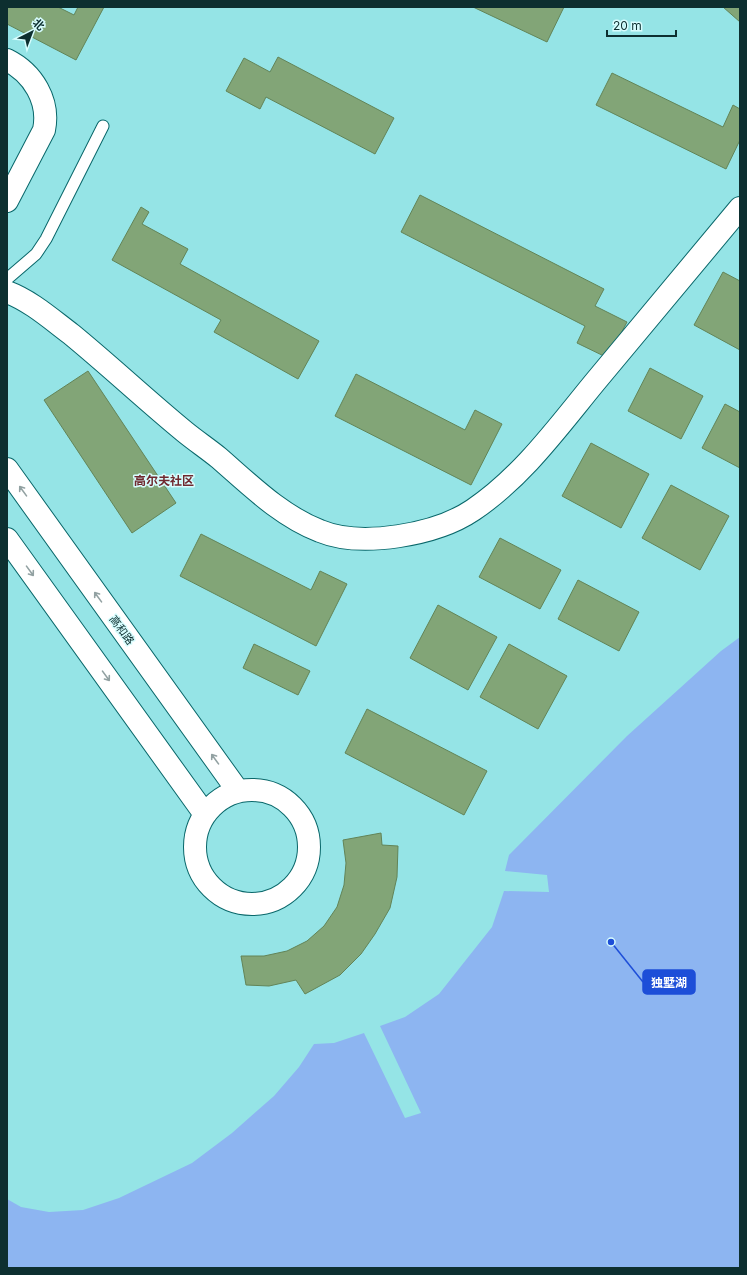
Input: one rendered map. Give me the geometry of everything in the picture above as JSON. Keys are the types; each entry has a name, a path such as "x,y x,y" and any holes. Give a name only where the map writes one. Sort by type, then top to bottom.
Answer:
{"street":[{"path":"7,60 19,68 32,81 43,101 46,118 44,130 7,201"},
{"path":"7,292 49,316 184,431 292,517 321,532 339,537 359,539 389,537 416,532 445,524 470,512 495,494 520,471 740,208"},
{"name":"高和路","path":"7,469 238,791"},
{"path":"7,539 204,813"},
{"path":"259,790 279,796 296,810 306,828 310,850 305,870 293,888 275,900 254,905 233,902 214,891 201,874 194,854 196,833 204,813 219,799 238,791 259,790"}],"lane":[{"path":"7,279 36,254 46,239 104,126"}],"water":[{"path":"740,637 740,1268 7,1268 7,1199 21,1207 49,1212 83,1210 119,1198 192,1163 232,1133 274,1096 299,1067 314,1044 334,1043 364,1033 405,1118 421,1113 380,1026 405,1017 439,994 492,927 504,891 549,892 547,875 505,871 509,855 627,736 721,651"}],"building":[{"path":"7,7 58,7 74,15 78,7 104,7 76,60 7,24"},
{"path":"473,7 564,7 547,42"},
{"path":"723,7 740,7 740,22"},
{"path":"278,57 394,118 375,154 266,97 260,109 226,91 244,58 270,72"},
{"path":"612,73 723,127 733,105 740,109 740,140 726,169 596,105"},
{"path":"420,195 604,289 595,306 627,322 608,358 577,343 585,326 401,232"},
{"path":"141,207 149,212 142,224 188,249 180,264 319,341 298,379 214,332 221,320 112,260"},
{"path":"723,272 740,281 740,350 694,325"},
{"path":"650,368 703,396 681,439 628,411"},
{"path":"88,371 176,503 132,533 44,400"},
{"path":"356,374 465,430 475,410 502,424 471,485 335,416"},
{"path":"725,404 740,412 740,468 702,448"},
{"path":"591,443 649,474 621,528 562,496"},
{"path":"671,485 729,516 700,570 642,538"},
{"path":"201,534 311,590 320,571 347,584 316,646 180,576"},
{"path":"500,538 561,570 540,609 479,577"},
{"path":"578,580 639,612 619,651 558,619"},
{"path":"438,605 497,637 468,690 410,658"},
{"path":"254,644 310,671 298,695 243,668"},
{"path":"509,644 567,676 538,729 480,697"},
{"path":"367,709 487,771 464,815 345,753"},
{"path":"381,833 382,845 398,846 397,877 390,908 361,954 340,975 305,994 296,980 269,986 246,985 241,956 264,956 287,951 307,941 324,926 337,907 344,885 346,863 343,840"}],"place":[{"name":"独墅湖","path":"611,942"}],"district":[{"name":"高尔夫社区","path":"164,480"}]}
